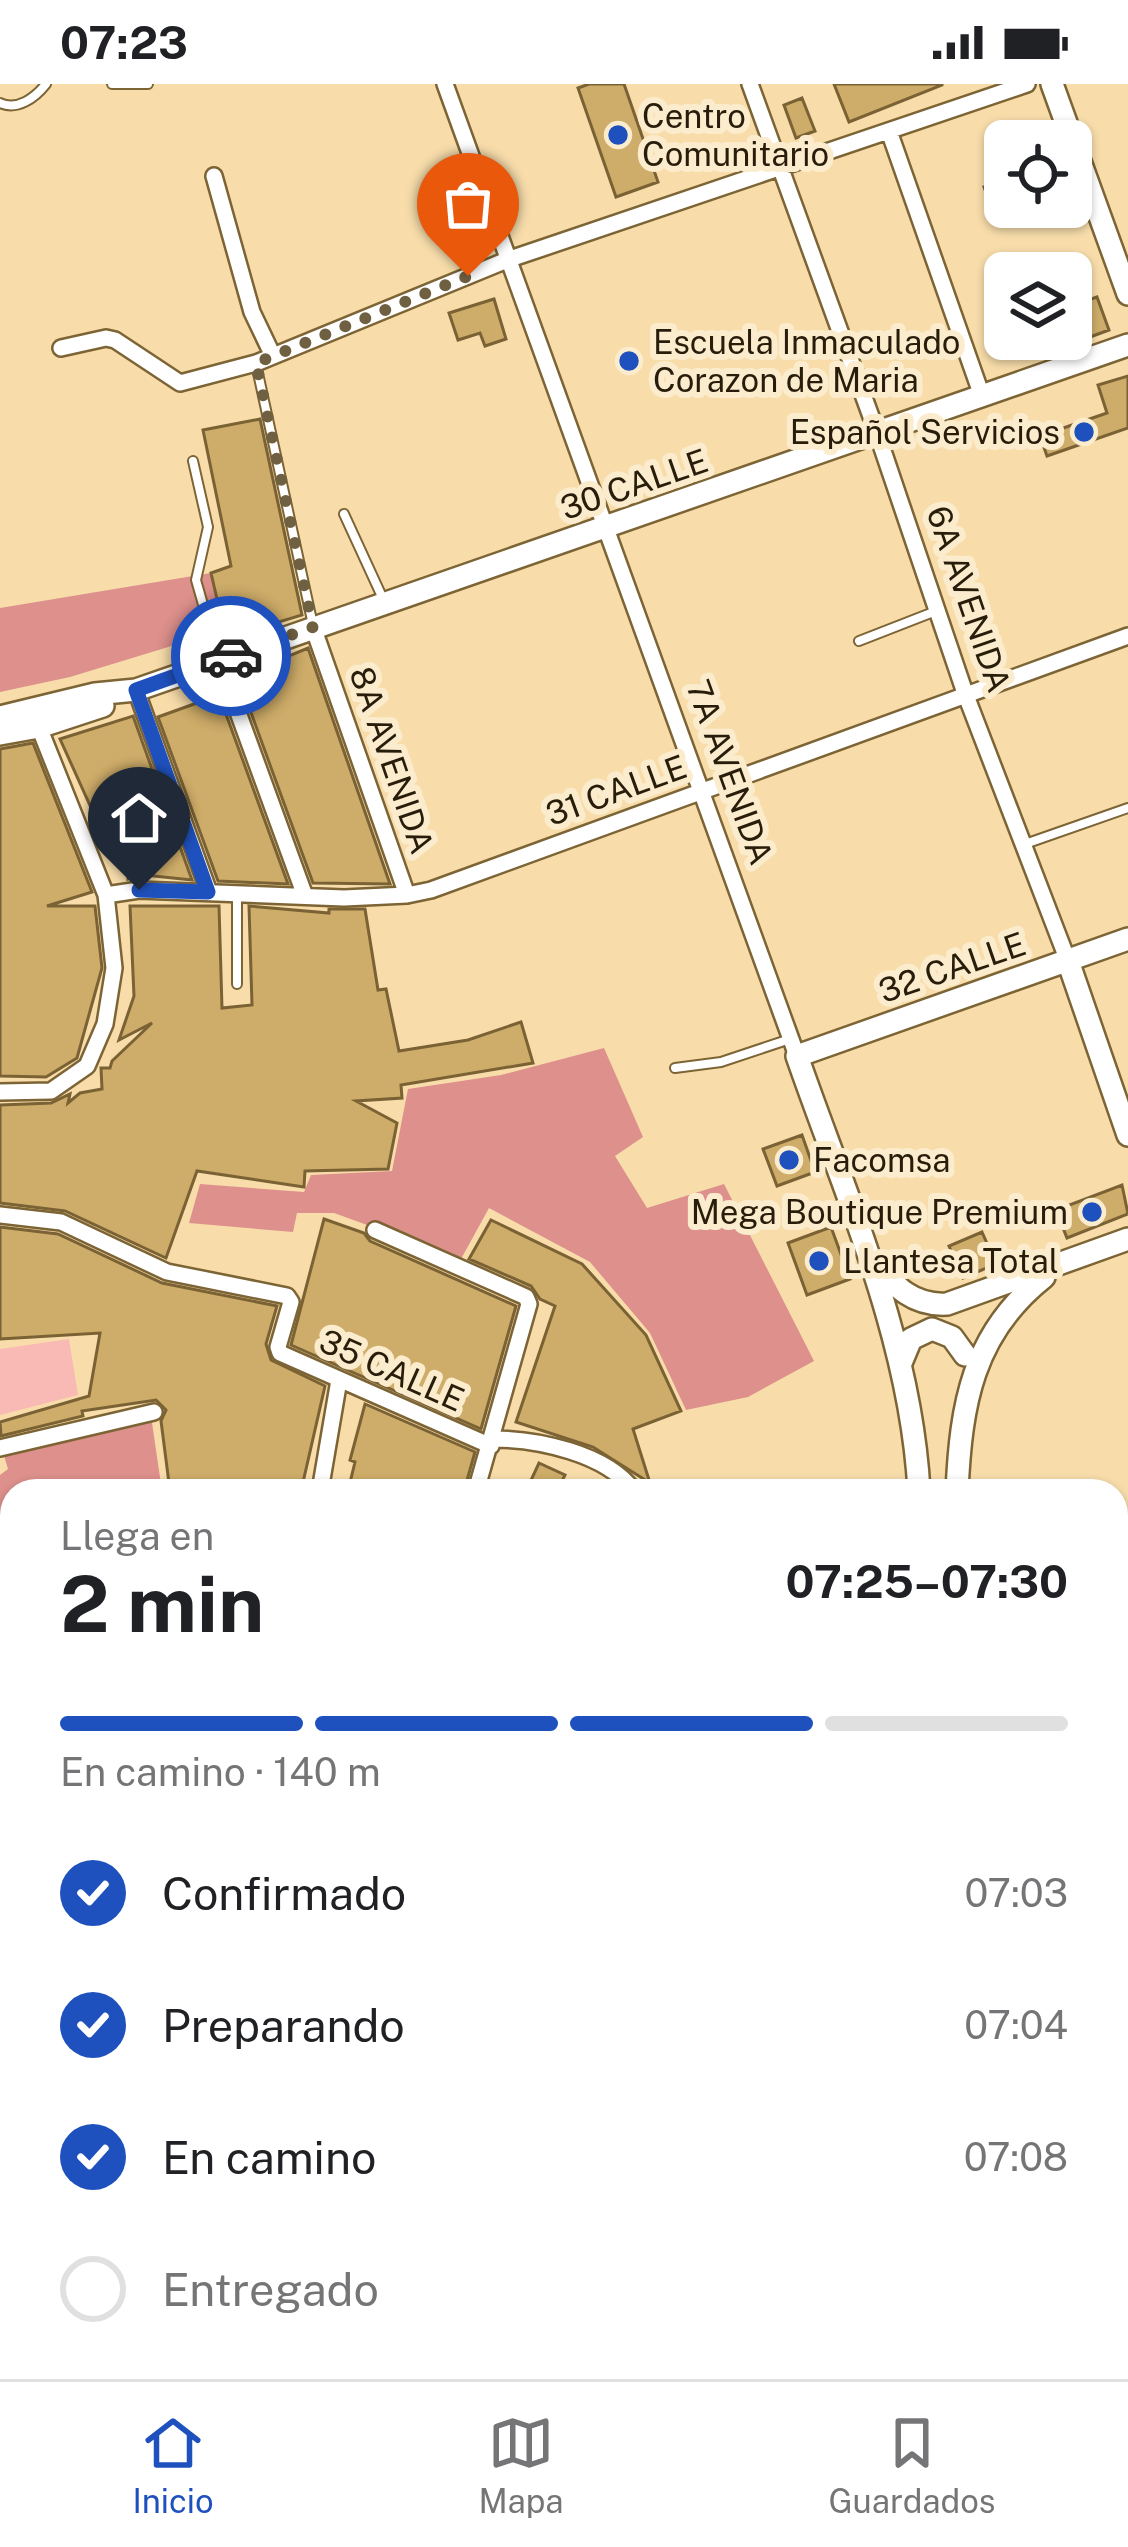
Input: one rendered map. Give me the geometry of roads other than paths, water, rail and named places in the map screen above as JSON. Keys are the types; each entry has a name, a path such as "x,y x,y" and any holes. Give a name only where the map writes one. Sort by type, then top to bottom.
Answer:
{"main road":[{"path":"1052,84 1063,120"},
{"path":"1092,205 1128,294"},
{"name":"30 CALLE","path":"136,690 1128,345"},
{"path":"0,717 95,694 136,690"},
{"path":"0,734 39,727 136,690"},
{"name":"32 CALLE","path":"794,1047 1128,939"},
{"name":"6A AVENIDA","path":"1068,962 1128,1135"},
{"name":"7A AVENIDA","path":"794,1047 901,1363 916,1435 918,1479"},
{"path":"866,1252 906,1294 934,1305 954,1302 1128,1239"},
{"path":"958,1479 958,1393 965,1355 985,1325 1058,1266"},
{"path":"959,1438 976,1366 1015,1300"},
{"path":"901,1363 911,1339 932,1329 952,1337 965,1355"}],"street":[{"name":"7A AVENIDA","path":"445,84 794,1047"},
{"name":"6A AVENIDA","path":"750,84 878,433 965,693 1068,962"},
{"path":"61,347 115,340 180,383 264,360 507,260 1027,84"},
{"path":"890,131 982,396"},
{"name":"8A AVENIDA","path":"214,176 264,360"},
{"name":"8A AVENIDA","path":"313,627 407,896"},
{"name":"31 CALLE","path":"106,895 139,890 407,896 1128,636"},
{"path":"219,660 304,896"},
{"path":"136,690 208,892"},
{"path":"0,1092 51,1091 87,1066 105,1024 114,968 106,895 39,727"},
{"name":"35 CALLE","path":"0,1215 61,1222 167,1272 287,1296 290,1302 278,1350 492,1442 560,1448 626,1479"},
{"path":"375,1230 526,1298 529,1304 480,1479"},
{"path":"322,1479 339,1380"},
{"path":"0,1448 154,1412"}],"lane":[{"path":"0,103 21,104 46,84"},
{"path":"112,84 148,84"},
{"name":"8A AVENIDA","path":"264,360 313,627"},
{"path":"193,461 208,526 196,580 219,660"},
{"path":"344,514 385,603"},
{"path":"860,641 938,610"},
{"path":"1025,844 1128,808"},
{"path":"237,893 237,984"},
{"path":"675,1068 794,1047"}],"place":[{"name":"Centro Comunitario","path":"618,135"},
{"name":"Escuela Inmaculado Corazon de Maria","path":"629,361"},
{"name":"Español Servicios","path":"1084,432"},
{"name":"Facomsa","path":"789,1160"},
{"name":"Mega Boutique Premium","path":"1092,1212"},
{"name":"Llantesa Total","path":"819,1261"}]}
